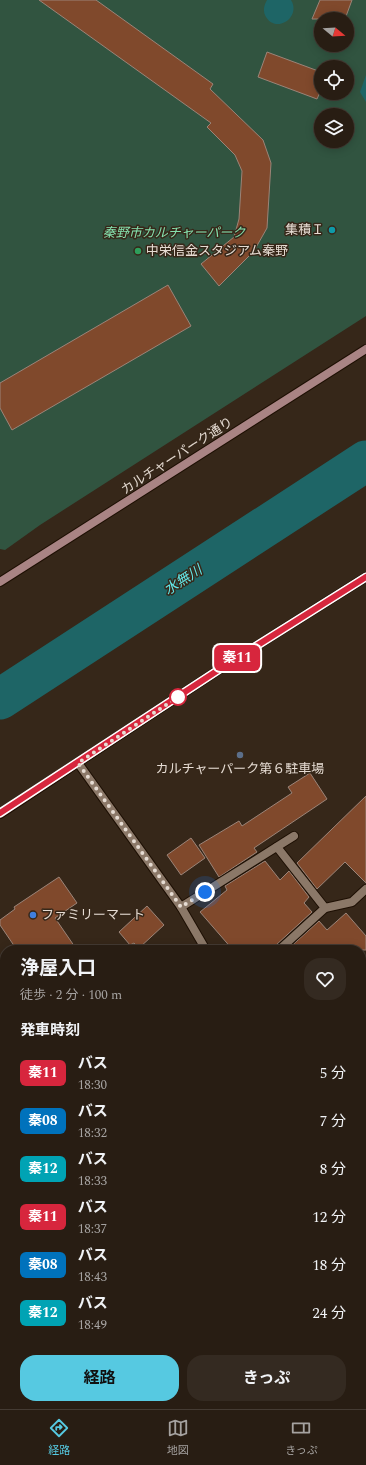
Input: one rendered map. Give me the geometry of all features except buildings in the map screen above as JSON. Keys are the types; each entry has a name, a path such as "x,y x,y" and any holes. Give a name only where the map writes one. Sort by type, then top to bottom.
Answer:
{"street":[{"name":"カルチャーパーク通り","path":"0,582 366,349"},
{"path":"0,814 226,665 366,577"},
{"path":"78,763 181,907 203,945"},
{"path":"181,907 294,836"},
{"path":"277,847 325,908"},
{"path":"284,945 325,908 352,902 366,889"}],"green space":[{"name":"秦野市カルチャーパーク","path":"0,0 366,0 366,316 40,525 5,550 0,549"}],"water":[{"path":"267,0 291,0 293,13 290,18 286,22 280,24 274,24 269,21 264,11"},
{"path":"366,75 366,102 360,92"}],"waterway":[{"name":"水無川","path":"0,699 366,461"}],"bus line":[{"name":"秦11","path":"0,813 226,665 366,577"}],"place":[{"name":"集積Ｉ","path":"332,230"},
{"name":"中栄信金スタジアム秦野","path":"138,251"},
{"name":"カルチャーパーク第６駐車場","path":"240,755"},
{"name":"ファミリーマート","path":"33,915"}],"route":[{"path":"178,697 78,763 181,907 205,892"}]}
